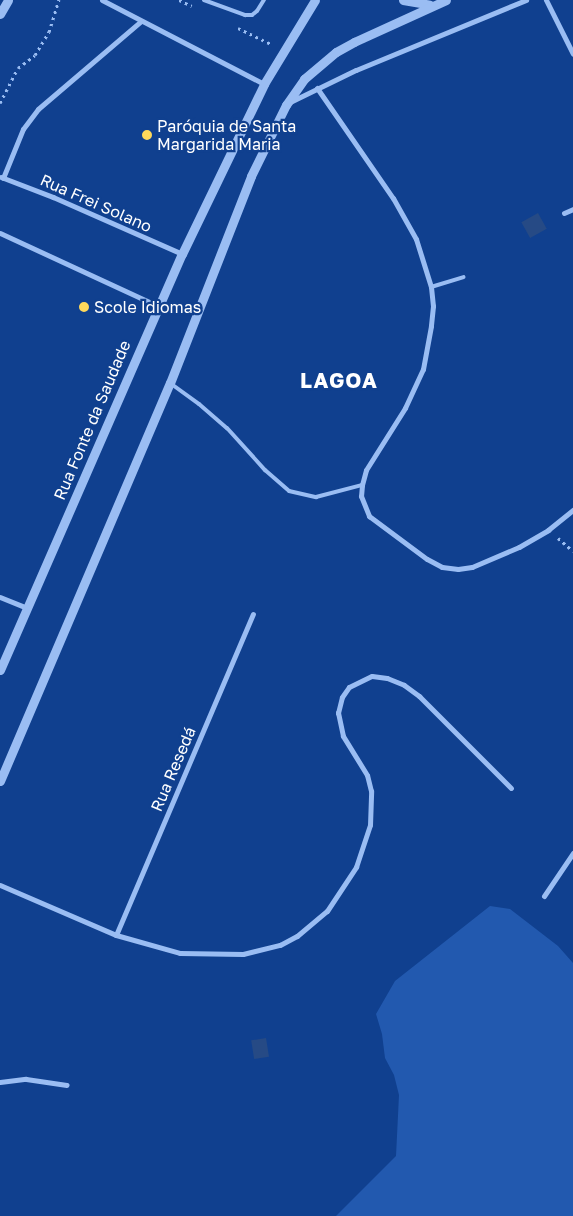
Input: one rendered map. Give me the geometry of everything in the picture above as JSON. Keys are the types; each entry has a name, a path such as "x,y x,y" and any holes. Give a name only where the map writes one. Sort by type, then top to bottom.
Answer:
{"street":[{"path":"0,14 8,0"},
{"path":"102,0 264,84"},
{"name":"Rua Fonte da Saudade","path":"0,670 182,254 264,84 315,0"},
{"path":"403,0 432,6"},
{"path":"0,781 170,383 251,176 286,105 304,79 336,52 446,0"},
{"path":"286,105 317,88 526,0"},
{"path":"546,0 573,54"},
{"path":"1,177 22,129 38,108 141,21"},
{"path":"317,88 393,198 416,239 431,287 433,306 423,369 405,408 366,470 361,496 369,516 427,559 442,567 458,569 472,567 519,547 548,530 573,510"},
{"name":"Rua Frei Solano","path":"1,177 53,197 182,254"},
{"path":"564,213 573,209"},
{"path":"0,232 158,306"},
{"path":"0,597 27,608"},
{"name":"Rua Resedá","path":"116,935 253,614"},
{"path":"0,885 116,935 180,953 243,954 280,945 311,926 327,911 356,867 370,825 371,792 367,775 343,736 338,713 342,697 349,687 372,676 387,678 404,686 433,708 511,788"},
{"path":"544,896 573,853"},
{"path":"0,1082 26,1079 67,1085"}],"lane":[{"path":"204,0 245,16 252,15 257,11 264,0"},
{"path":"431,287 463,277"},
{"path":"170,383 227,428 265,470 289,491 316,497 362,485"}],"path":[{"path":"0,103 18,68 35,55 49,32 59,0"},
{"path":"548,530 573,551"}],"shaded area":[{"path":"538,213 547,229 530,238 521,222"},
{"path":"490,906 510,909 558,946 573,963 573,1216 336,1216 396,1156 399,1095 394,1075 385,1058 382,1034 376,1014 395,981"},
{"path":"266,1038 269,1057 254,1059 251,1040"}],"place":[{"name":"Paróquia de Santa Margarida Maria","path":"147,135"},
{"name":"Scole Idiomas","path":"84,307"}],"district":[{"name":"LAGOA","path":"339,380"}]}
